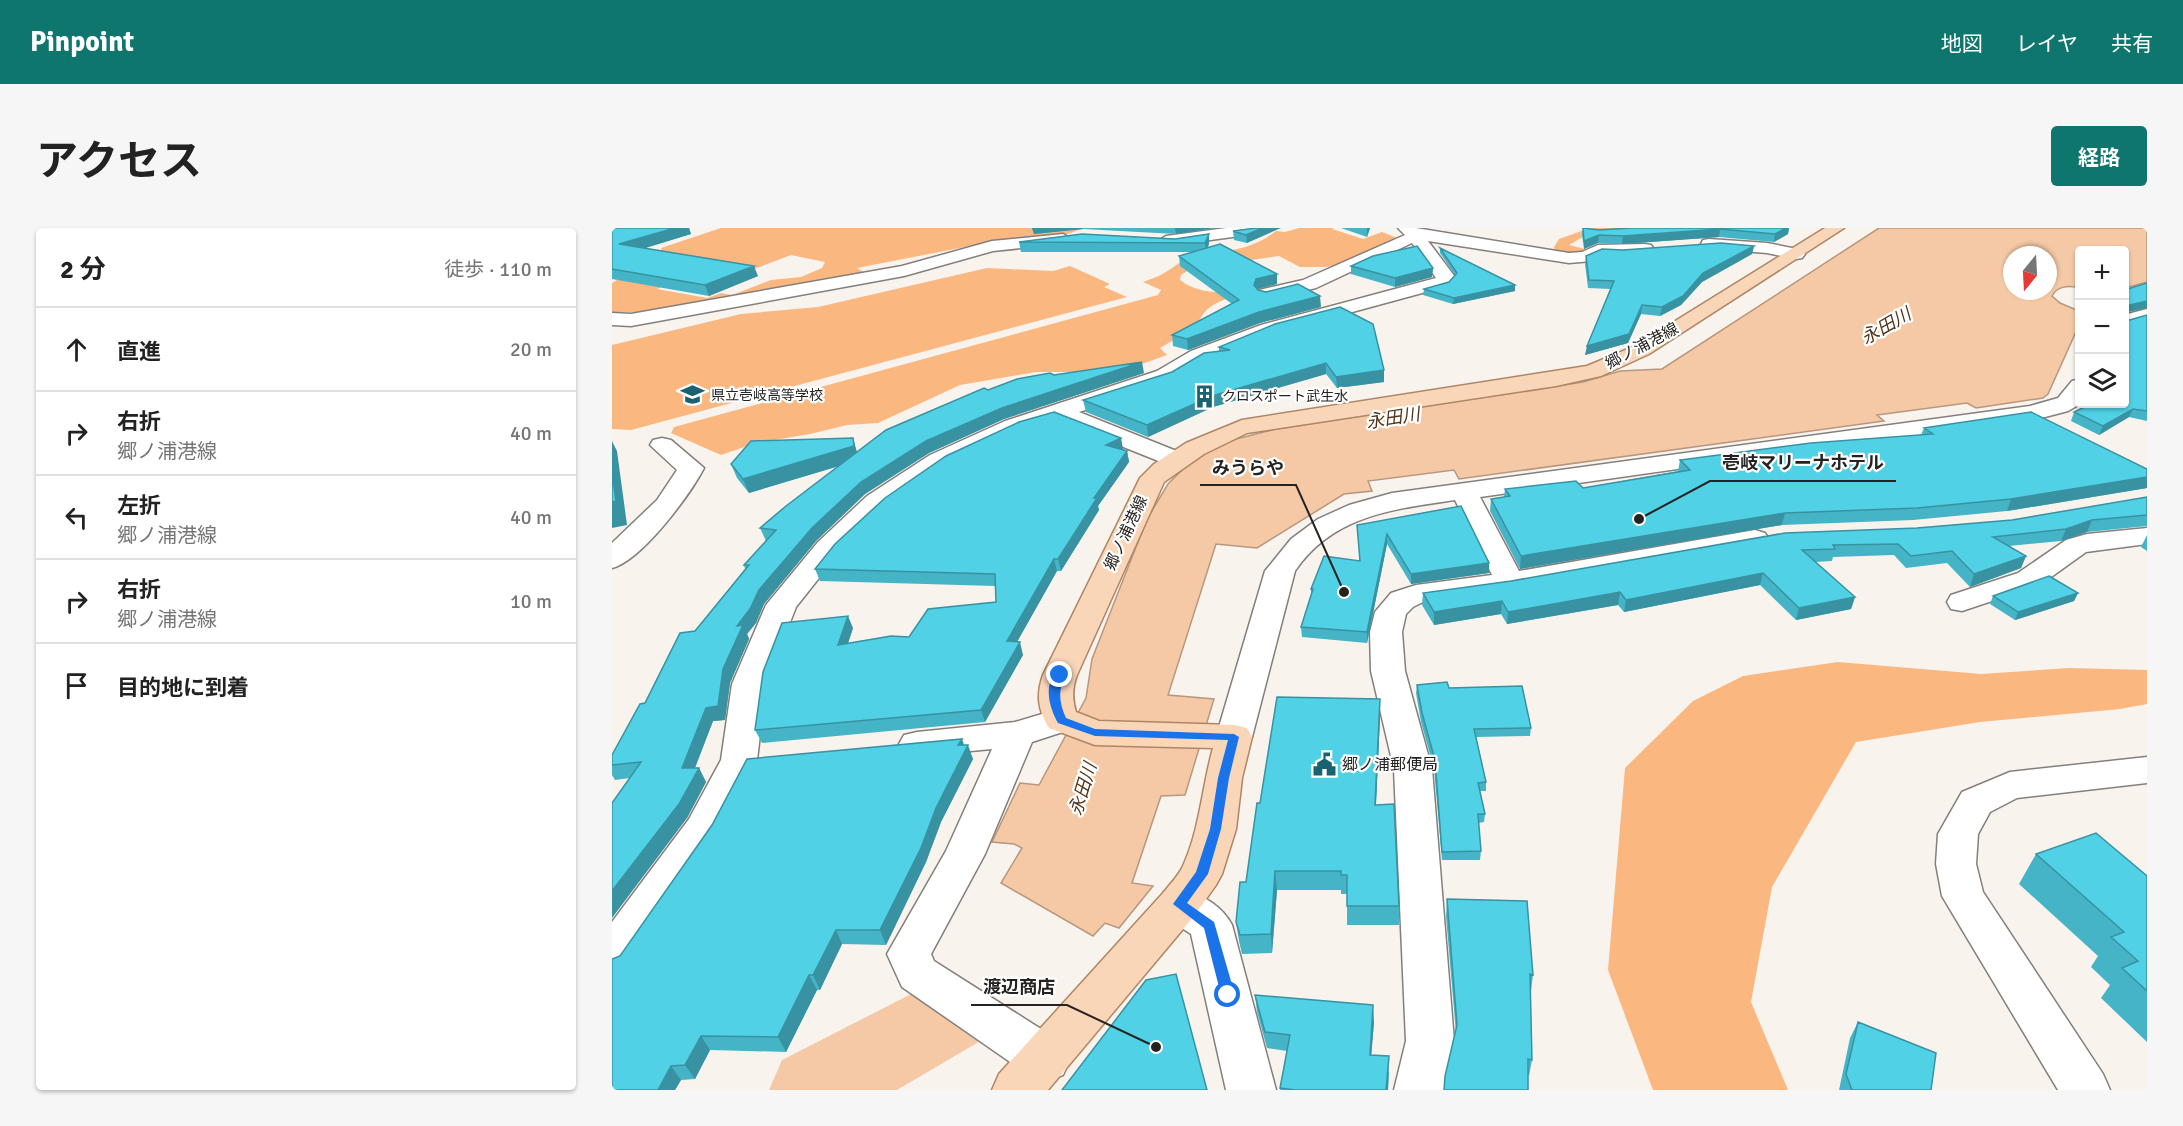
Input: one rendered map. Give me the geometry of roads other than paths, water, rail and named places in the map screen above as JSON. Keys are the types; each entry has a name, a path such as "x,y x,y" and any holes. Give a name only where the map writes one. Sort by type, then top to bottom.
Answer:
{"main road":[{"name":"郷ノ浦港線","path":"1062,720 1054,704 1054,688 1139,504 1153,478 1175,459 1203,443 1242,427 1556,379 1593,371 1642,350 1836,228"},
{"path":"1032,1074 1179,904 1202,874 1216,829 1223,778 1220,737 1095,733 1062,720"}],"street":[{"path":"1145,241 1176,241 1262,228"},
{"path":"1266,294 1309,284 1412,233 1569,258 1586,257 1598,250 1659,248"},
{"path":"614,949 756,758 749,684 781,604 828,548 877,502 939,460 986,438 1054,411 1165,376 1199,356 1268,329 1442,282 1446,277 1412,233"},
{"path":"618,321 904,271 992,246 1083,236"},
{"path":"1693,245 1735,245 1796,254"},
{"path":"2129,320 2147,315"},
{"path":"1220,737 1277,580 1289,556 1317,532 1353,513 1392,501 2030,413 2058,408 2075,397"},
{"path":"1054,411 1175,459"},
{"path":"2030,413 2062,429"},
{"path":"612,559 674,499 684,486 691,468 662,445"},
{"path":"1464,491 1510,582"},
{"path":"1419,1090 1430,1041 1413,769 1388,670 1386,632 1391,612 1402,600 1416,594 1510,582 1782,535"},
{"path":"1962,602 2029,579 2076,546 2147,536"},
{"path":"889,746 1017,734 1062,720"},
{"path":"1017,734 965,854 909,954 918,974 1032,1074"},
{"path":"2085,1090 1963,896 1956,864 1958,834 1976,802 2010,785 2147,770"},
{"path":"1179,904 1210,926 1251,1090"}],"water":[{"path":"1879,228 2147,228 2147,282 2129,287 2129,246 2075,246 2075,288 2064,287 2057,290 2057,246 2003,246 2003,300 2057,300 2075,309 2075,334 2048,394 2043,398 1976,408 1967,403 1877,415 1884,421 1459,479 1454,470 1368,481 1372,491 1344,494 1257,548 1216,544 1168,695 1214,699 1185,795 1161,796 1132,883 1153,886 1119,928 1105,923 1093,936 1001,883 1022,848 1014,844 992,842 1020,783 1039,785 1086,698 1092,659 1147,519 1168,484 1185,467 1204,453 1236,439 1276,429 1583,382 1620,371 1662,369"}],"waterway":[{"name":"永田川","path":"814,1090 947,1017"}],"place":[{"name":"県立壱岐高等学校","path":"693,395"},
{"name":"クロスポート武生水","path":"1204,396"},
{"name":"壱岐マリーナホテル","path":"1639,519"},
{"name":"みうらや","path":"1344,592"},
{"name":"郷ノ浦郵便局","path":"1324,765"},
{"name":"渡辺商店","path":"1156,1047"}]}
